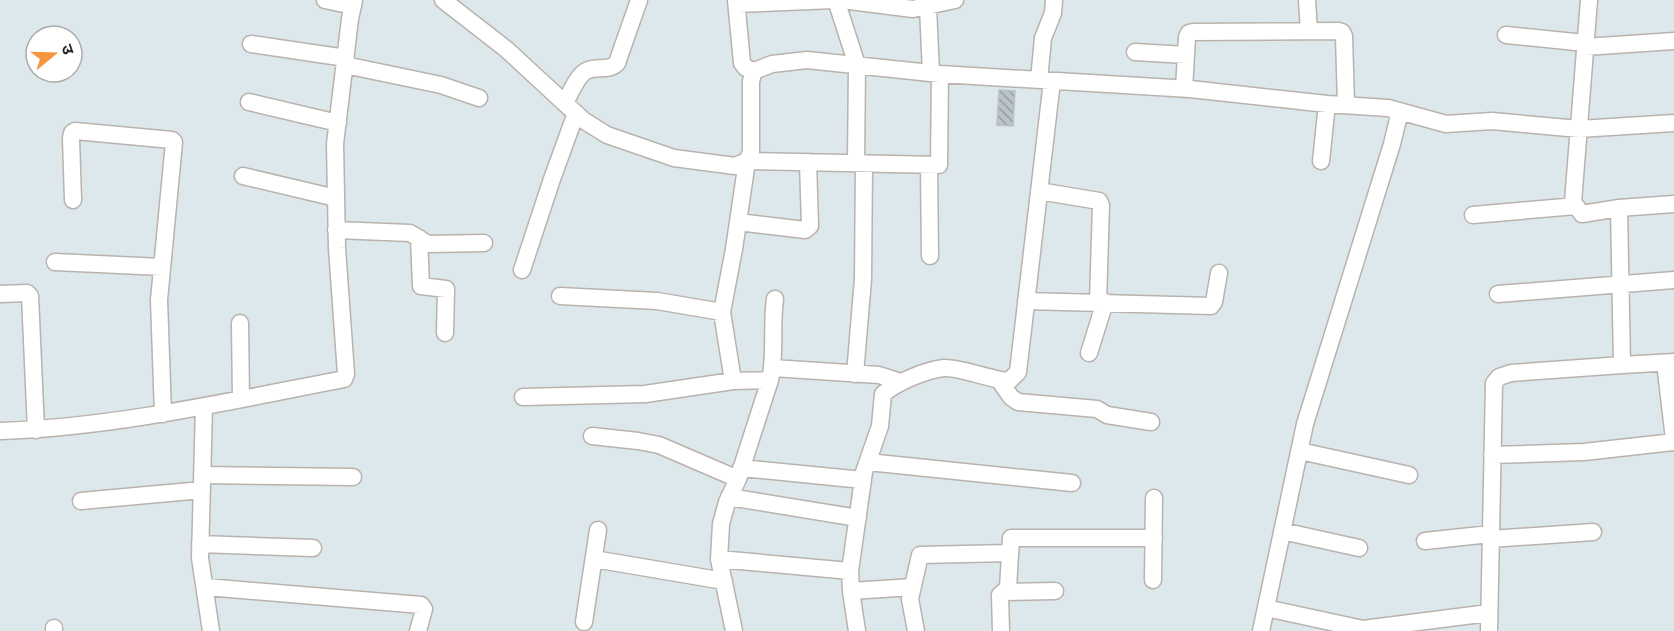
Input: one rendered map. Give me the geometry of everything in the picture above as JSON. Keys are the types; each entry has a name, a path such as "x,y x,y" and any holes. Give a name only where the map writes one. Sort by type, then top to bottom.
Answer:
{"street":[{"path":"0,431 36,430 163,414 346,377 336,230 335,144 354,3 325,0"},
{"path":"443,0 506,49 571,108 608,135 674,158 735,166 747,161 939,165 936,74 928,7"},
{"path":"522,270 552,179 582,74 592,69 609,68 617,63 639,0"},
{"path":"855,374 863,279 857,66 835,0 736,2 742,63 746,68 754,71 772,64 807,60 857,66 936,74 1185,89 1388,108 1446,124 1492,121 1579,129 1674,123"},
{"path":"842,0 903,9 928,7 955,0"},
{"path":"857,631 850,572 863,480 880,426 884,394 901,382 945,368 1010,381 1018,372 1039,191 1046,81 1043,38 1053,14 1054,0"},
{"path":"1306,0 1309,31"},
{"path":"1588,0 1573,202 1582,214 1619,208 1674,204"},
{"path":"1185,89 1189,33 1342,32 1346,105"},
{"path":"1506,35 1585,45 1674,41"},
{"path":"251,44 345,62 419,80 479,98"},
{"path":"1135,52 1186,54"},
{"path":"733,381 722,312 747,161 751,152 751,81 754,71"},
{"path":"249,102 338,123"},
{"path":"1321,161 1327,104"},
{"path":"1261,631 1305,424 1392,144 1400,111"},
{"path":"73,200 71,138 75,131 172,140 175,145 159,300 163,414"},
{"path":"738,222 805,230 808,228 810,226 808,162"},
{"path":"929,165 930,256"},
{"path":"243,176 336,198"},
{"path":"1039,191 1099,201 1101,205 1102,302 1089,353"},
{"path":"1473,214 1576,206"},
{"path":"1619,208 1622,365"},
{"path":"336,230 410,233 428,244 484,243"},
{"path":"419,238 421,286 446,289 445,333"},
{"path":"55,262 162,267"},
{"path":"1026,301 1211,306 1214,302 1219,273"},
{"path":"1498,294 1674,280"},
{"path":"0,294 30,296 36,430"},
{"path":"560,296 657,301 722,312"},
{"path":"734,631 719,559 721,525 771,374 775,299"},
{"path":"240,323 241,399"},
{"path":"1489,631 1490,536 1492,455 1494,383 1499,377 1511,373 1669,362 1674,440 1584,452 1492,455"},
{"path":"523,397 645,394 771,374 879,375 901,382"},
{"path":"999,380 1011,397 1018,402 1097,408 1107,415 1151,422"},
{"path":"204,406 200,558 211,631"},
{"path":"592,436 659,445 739,473 863,480"},
{"path":"1300,451 1409,476"},
{"path":"868,462 1072,483"},
{"path":"81,501 202,482 353,477"},
{"path":"729,497 858,518"},
{"path":"1153,580 1154,498"},
{"path":"584,622 598,530"},
{"path":"1282,531 1359,548"},
{"path":"1425,541 1593,532"},
{"path":"1001,631 1000,595 1008,588 1010,541 1015,537 1154,538"},
{"path":"200,544 313,548"},
{"path":"916,631 910,599 920,555 925,553 1009,554"},
{"path":"594,559 724,581"},
{"path":"719,559 850,572"},
{"path":"206,587 421,605 424,609 418,631"},
{"path":"851,591 913,587"},
{"path":"1005,592 1055,591"},
{"path":"1266,608 1363,629 1489,613"}],"building":[{"path":"999,90 1015,91 1013,126 997,125"}]}
